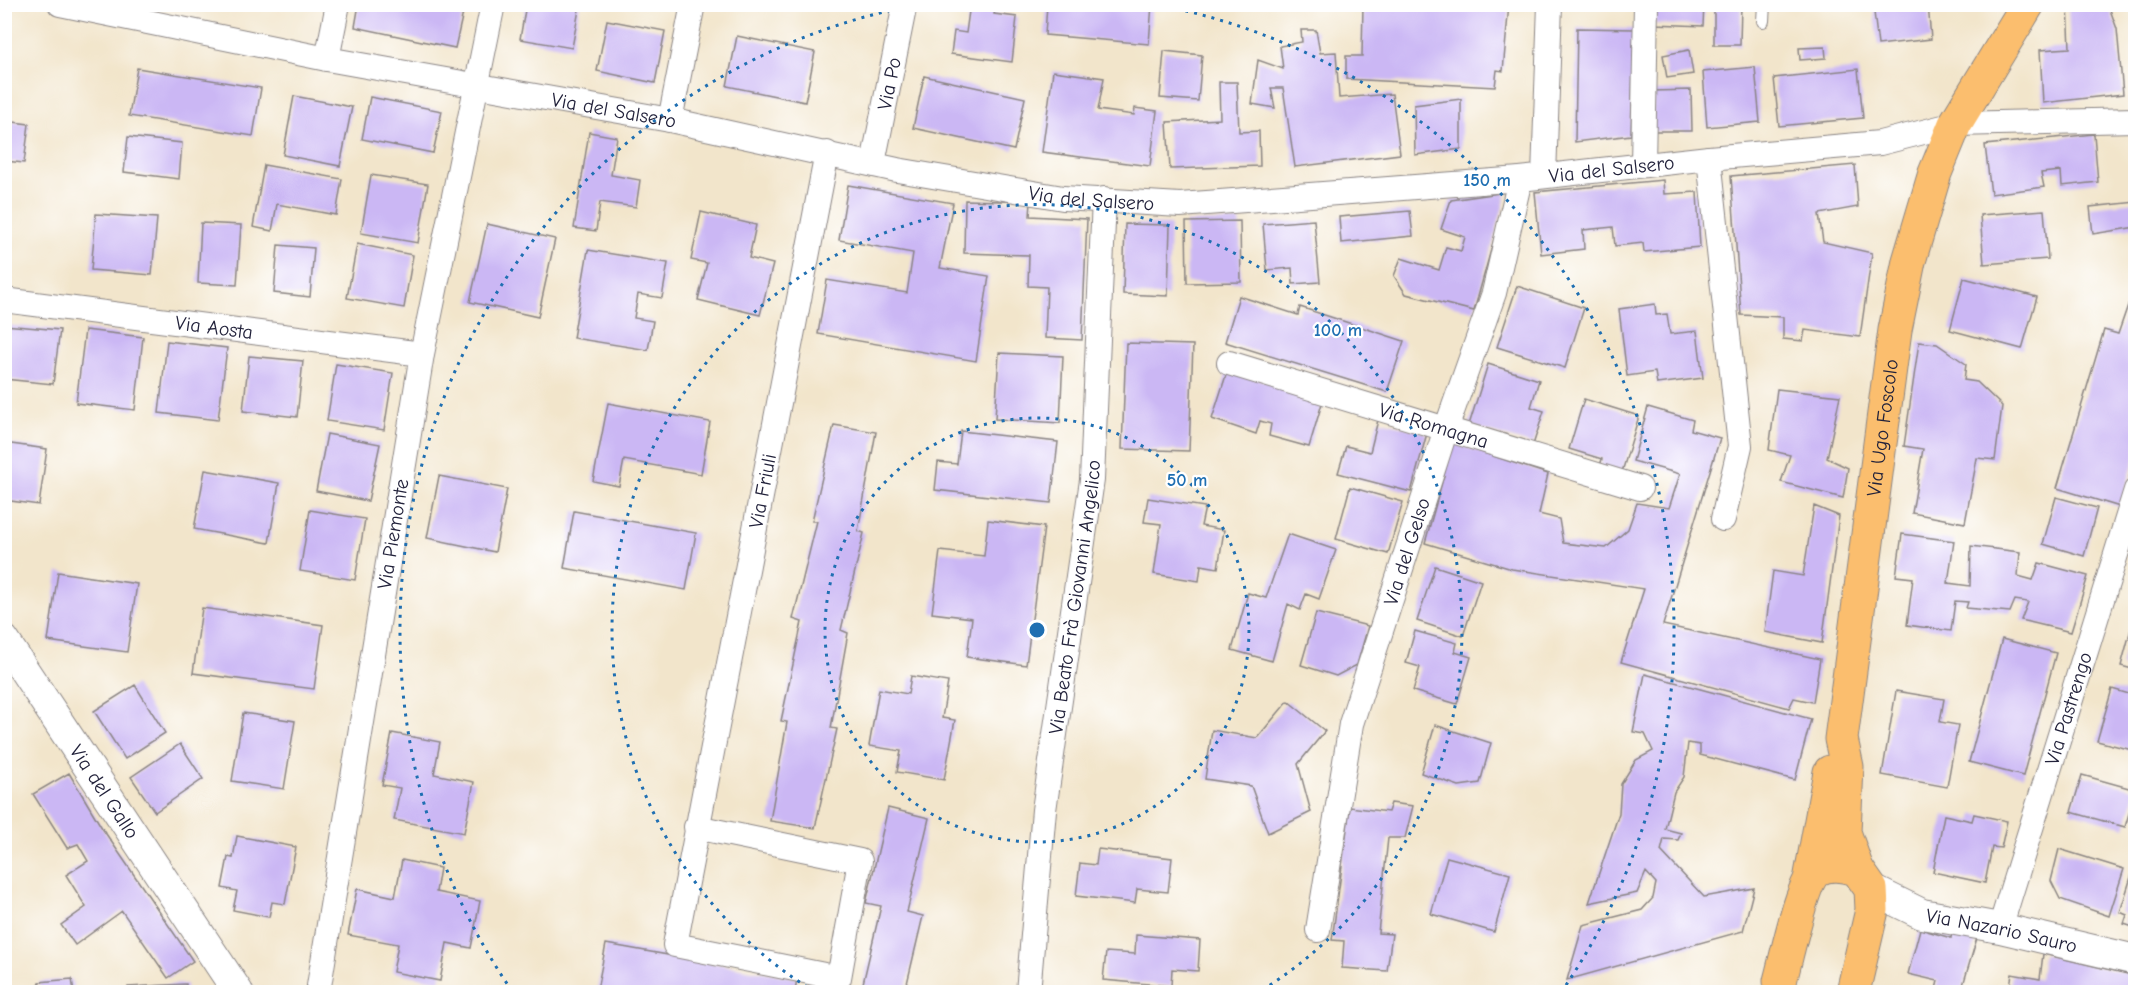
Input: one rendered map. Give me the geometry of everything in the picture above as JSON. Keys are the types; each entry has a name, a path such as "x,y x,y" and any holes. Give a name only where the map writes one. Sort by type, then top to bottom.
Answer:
{"main road":[{"name":"Via Ugo Foscolo","path":"1841,739 1895,330 1909,261 1935,173 1955,124 2028,4"},
{"path":"1777,989 1811,875 1833,755 1841,739"},
{"path":"1841,739 1847,767 1844,832 1864,879 1872,910 1853,993"},
{"path":"1811,875 1819,869 1836,864 1864,879"}],"street":[{"name":"Via del Salsero","path":"60,4 327,58 670,120 873,164 1063,198 1180,205 1520,179 1709,158 1880,143 1955,124 2136,120"},
{"path":"327,58 338,4"},
{"name":"Via Piemonte","path":"319,986 422,354 493,4"},
{"path":"670,120 693,4"},
{"name":"Via Po","path":"873,164 905,4"},
{"path":"1544,176 1550,4"},
{"path":"1643,165 1646,4"},
{"name":"Via Friuli","path":"696,827 860,861 839,978 675,945 696,827 827,153"},
{"path":"1709,158 1740,446 1723,519"},
{"name":"Via del Gelso","path":"1318,930 1351,724 1446,429 1494,293 1520,179"},
{"name":"Via Beato Frà Giovanni Angelico","path":"1028,993 1044,810 1092,480 1104,200"},
{"name":"Via Aosta","path":"4,300 422,354"},
{"name":"Via Romagna","path":"1229,363 1640,488"},
{"name":"Via Pastrengo","path":"2000,928 2136,490"},
{"name":"Via del Gallo","path":"4,639 206,943"},
{"name":"Via Nazario Sauro","path":"1864,879 1922,914 2000,928 2136,960"},
{"path":"206,943 224,993"},
{"path":"206,943 238,993"}],"lane":[{"path":"1763,21 1764,4"}],"building":[{"path":"359,4 465,4 455,48 355,27"},
{"path":"526,4 580,4 572,48 520,39"},
{"path":"933,4 996,4 994,14 1017,17 1012,62 951,54 954,31 966,33 969,11"},
{"path":"1047,4 1152,4 1149,44 1045,35"},
{"path":"1363,4 1509,4 1503,71 1497,70 1495,87 1346,79 1346,56 1362,56"},
{"path":"1656,4 1704,4 1703,26 1655,24"},
{"path":"1714,4 1741,4 1740,45 1714,45"},
{"path":"1873,4 1928,4 1931,39 1878,45"},
{"path":"2068,4 2108,4 2117,29 2123,94 2043,103 2040,50 2070,48"},
{"path":"607,20 665,31 655,83 597,71"},
{"path":"1577,28 1634,29 1631,135 1575,142"},
{"path":"1301,30 1316,30 1320,53 1336,52 1339,98 1392,94 1400,154 1295,167 1283,88 1271,88 1275,108 1252,104 1258,60 1283,69 1280,46 1302,42"},
{"path":"737,36 815,52 805,102 727,86"},
{"path":"1825,47 1826,58 1800,60 1799,48"},
{"path":"1689,50 1693,74 1667,78 1663,55"},
{"path":"1164,51 1202,55 1198,101 1160,98"},
{"path":"1755,67 1760,122 1707,127 1703,72"},
{"path":"137,68 261,88 253,136 129,116"},
{"path":"1858,69 1863,118 1779,126 1774,78"},
{"path":"1053,71 1104,78 1098,110 1134,115 1135,108 1157,111 1150,166 1042,152"},
{"path":"924,76 1025,98 1014,150 913,128"},
{"path":"1219,82 1237,82 1239,132 1259,131 1260,166 1170,169 1167,122 1220,119"},
{"path":"1691,90 1692,131 1653,131 1653,91"},
{"path":"294,96 352,107 340,166 283,155"},
{"path":"370,97 442,111 433,153 362,139"},
{"path":"1461,99 1461,149 1415,155 1414,105"},
{"path":"5,121 29,124 24,163 5,161"},
{"path":"589,132 617,137 611,175 640,180 636,207 600,202 596,231 574,228"},
{"path":"2094,134 2098,182 2062,186 2061,171 2041,173 2044,187 1991,194 1985,145"},
{"path":"128,137 182,143 179,179 124,172"},
{"path":"264,165 342,179 336,215 277,204 272,231 253,227"},
{"path":"1855,165 1858,207 1819,214 1823,242 1872,253 1860,337 1805,330 1803,341 1783,339 1783,317 1741,315 1731,176"},
{"path":"371,175 428,184 418,243 361,233"},
{"path":"1663,180 1664,194 1697,192 1700,247 1644,252 1643,243 1615,246 1613,227 1583,230 1584,249 1541,254 1535,192"},
{"path":"848,185 953,203 940,268 989,276 976,361 818,334 827,280 907,293 913,253 839,240"},
{"path":"1507,192 1474,311 1406,294 1394,276 1401,258 1439,270 1446,247 1461,251 1465,237 1441,229 1451,200"},
{"path":"965,200 1031,202 1030,216 1087,219 1082,340 1045,338 1047,287 1028,286 1029,255 964,253"},
{"path":"2136,202 2136,227 2093,234 2090,207"},
{"path":"2044,210 2048,259 1984,264 1980,215"},
{"path":"1410,211 1413,236 1341,243 1339,217"},
{"path":"701,212 756,225 749,258 773,264 760,315 698,300 707,263 691,260"},
{"path":"96,214 157,218 152,275 91,270"},
{"path":"1314,220 1320,282 1293,284 1292,268 1267,270 1263,224"},
{"path":"1240,221 1241,282 1187,283 1186,222"},
{"path":"201,223 241,225 237,285 198,283"},
{"path":"487,224 555,239 538,317 470,302"},
{"path":"1125,224 1170,225 1168,296 1123,294"},
{"path":"357,244 413,255 404,308 347,298"},
{"path":"278,245 314,248 310,297 274,293"},
{"path":"588,250 668,263 662,298 638,294 634,318 653,321 648,350 573,338"},
{"path":"1964,278 2037,297 2022,349 1950,330"},
{"path":"2136,282 2136,455 2120,507 2057,488 2104,330 2118,334"},
{"path":"1517,286 1584,308 1565,368 1497,347"},
{"path":"1239,296 1298,315 1300,307 1404,341 1387,392 1225,342"},
{"path":"1655,304 1656,315 1667,314 1670,334 1697,331 1703,378 1657,384 1655,372 1627,376 1619,309"},
{"path":"4,325 60,330 53,384 4,379"},
{"path":"85,330 143,337 135,410 76,403"},
{"path":"167,341 227,348 218,420 159,413"},
{"path":"1919,342 1937,344 1966,364 1964,380 1977,382 2002,406 1995,460 1977,458 1965,523 1912,513 1923,449 1904,446"},
{"path":"1126,343 1193,345 1189,451 1122,449"},
{"path":"999,353 1063,356 1060,423 995,419"},
{"path":"249,356 303,361 297,417 243,411"},
{"path":"336,364 393,373 384,430 327,421"},
{"path":"1488,364 1539,380 1531,407 1544,411 1533,445 1469,425"},
{"path":"1228,369 1323,400 1309,447 1269,436 1271,424 1260,421 1256,434 1212,419"},
{"path":"1777,389 1840,396 1827,458 1848,468 1843,498 1781,482 1790,455 1769,450"},
{"path":"1584,399 1639,416 1622,472 1600,466 1602,459 1569,449"},
{"path":"608,403 710,422 701,474 624,460 619,486 593,481"},
{"path":"1648,407 1693,420 1691,430 1720,438 1663,625 1820,659 1813,702 1794,698 1789,708 1621,662 1644,589 1512,569 1425,543 1453,443 1548,474 1539,514 1559,519 1563,543 1606,548 1628,529 1637,503 1669,508 1680,474 1633,461"},
{"path":"1378,420 1427,433 1411,492 1338,473 1346,446 1370,452"},
{"path":"834,425 876,432 858,531 864,533 841,630 848,633 831,728 837,729 815,828 770,821 787,722 781,721 802,622 793,619 817,521 812,521"},
{"path":"961,431 1058,442 1051,503 935,490 938,462 957,464"},
{"path":"327,434 380,444 368,501 316,491"},
{"path":"4,443 47,449 39,505 4,500"},
{"path":"205,470 279,483 269,543 194,529"},
{"path":"439,476 507,489 495,552 427,538"},
{"path":"1350,487 1403,502 1388,554 1336,539"},
{"path":"2056,497 2097,508 2084,556 2043,544"},
{"path":"1148,498 1205,507 1201,526 1224,530 1218,568 1201,565 1199,581 1154,574 1161,524 1144,522"},
{"path":"1814,506 1839,516 1822,643 1765,632 1773,571 1803,576"},
{"path":"310,510 365,519 355,580 300,571"},
{"path":"574,511 696,533 686,590 564,568"},
{"path":"988,520 1044,527 1026,665 967,657 972,618 932,613 940,551 984,556"},
{"path":"1288,534 1336,550 1319,599 1306,594 1300,610 1288,604 1272,661 1232,650 1248,593 1266,598"},
{"path":"1902,534 1954,541 1948,583 1970,586 1971,546 2020,552 2018,576 2033,580 2039,563 2088,576 2071,632 2021,620 2028,602 2015,600 2010,612 1966,608 1968,602 1955,601 1951,631 1907,625 1913,578 1896,576"},
{"path":"1435,566 1481,581 1463,636 1417,621"},
{"path":"58,572 137,584 127,652 48,641"},
{"path":"202,608 323,625 314,689 193,673"},
{"path":"1316,613 1368,626 1357,665 1336,676 1301,665"},
{"path":"2136,614 2136,670 2121,666"},
{"path":"1415,631 1457,643 1455,652 1471,657 1457,704 1413,691 1420,667 1406,663"},
{"path":"2002,639 2056,653 2023,776 1969,762"},
{"path":"1645,674 1811,719 1795,780 1700,755 1700,745 1688,743 1684,777 1674,792 1665,829 1681,833 1678,840 1664,839 1661,851 1704,897 1754,888 1743,931 1567,980 1583,925 1642,910 1653,898 1656,883 1646,872 1637,893 1589,903 1619,813 1621,784 1636,760 1653,751 1645,734 1633,732"},
{"path":"911,676 948,682 942,718 955,720 944,780 897,772 901,751 869,746 879,689 908,694"},
{"path":"135,685 165,733 125,759 94,711"},
{"path":"2112,689 2136,696 2136,751 2097,741"},
{"path":"1896,691 1944,699 1940,722 1958,725 1947,787 1882,775"},
{"path":"1288,701 1325,731 1298,764 1311,812 1268,833 1251,786 1205,779 1212,730 1257,738"},
{"path":"243,713 295,721 284,789 232,781"},
{"path":"1435,725 1491,743 1480,783 1459,786 1421,773"},
{"path":"392,733 440,742 434,774 474,782 464,833 394,820 400,788 382,785"},
{"path":"180,744 203,779 155,812 131,777"},
{"path":"69,773 102,828 193,961 168,978 122,911 75,945 61,925 86,907 66,875 88,861 78,844 67,848 33,794"},
{"path":"2082,775 2136,790 2125,827 2071,812"},
{"path":"1391,803 1413,806 1405,838 1388,838 1378,933 1392,934 1387,971 1342,968 1344,941 1332,940 1350,807 1388,812"},
{"path":"888,808 929,818 907,912 923,916 905,992 861,992 881,906 866,903"},
{"path":"1974,814 2007,821 2001,848 1992,847 1985,883 1933,872 1944,815 1972,821"},
{"path":"237,836 296,847 285,904 272,902 269,917 233,910 237,891 222,888 228,857 233,858"},
{"path":"1098,849 1172,858 1168,892 1137,889 1135,903 1076,896 1080,863 1096,865"},
{"path":"2059,849 2124,869 2109,916 2060,899 2051,881"},
{"path":"1447,857 1510,874 1494,932 1431,914"},
{"path":"402,860 440,868 436,892 480,901 471,948 447,943 440,981 393,972 398,944 348,935 357,889 395,897"},
{"path":"2132,874 2136,875 2136,928 2124,924 2127,915 2120,912"},
{"path":"1920,929 1951,938 1952,931 1977,938 1961,992 1936,989 1938,981 1908,974"},
{"path":"1136,935 1200,940 1198,971 1172,969 1171,986 1103,980 1106,952 1135,954"},
{"path":"606,944 797,978 795,992 611,992 597,990"},
{"path":"2043,954 2136,976 2132,992 2009,992 2012,974 2040,979"},
{"path":"72,979 74,992 40,992 39,982"},
{"path":"186,984 186,992 128,992 128,987"}]}
